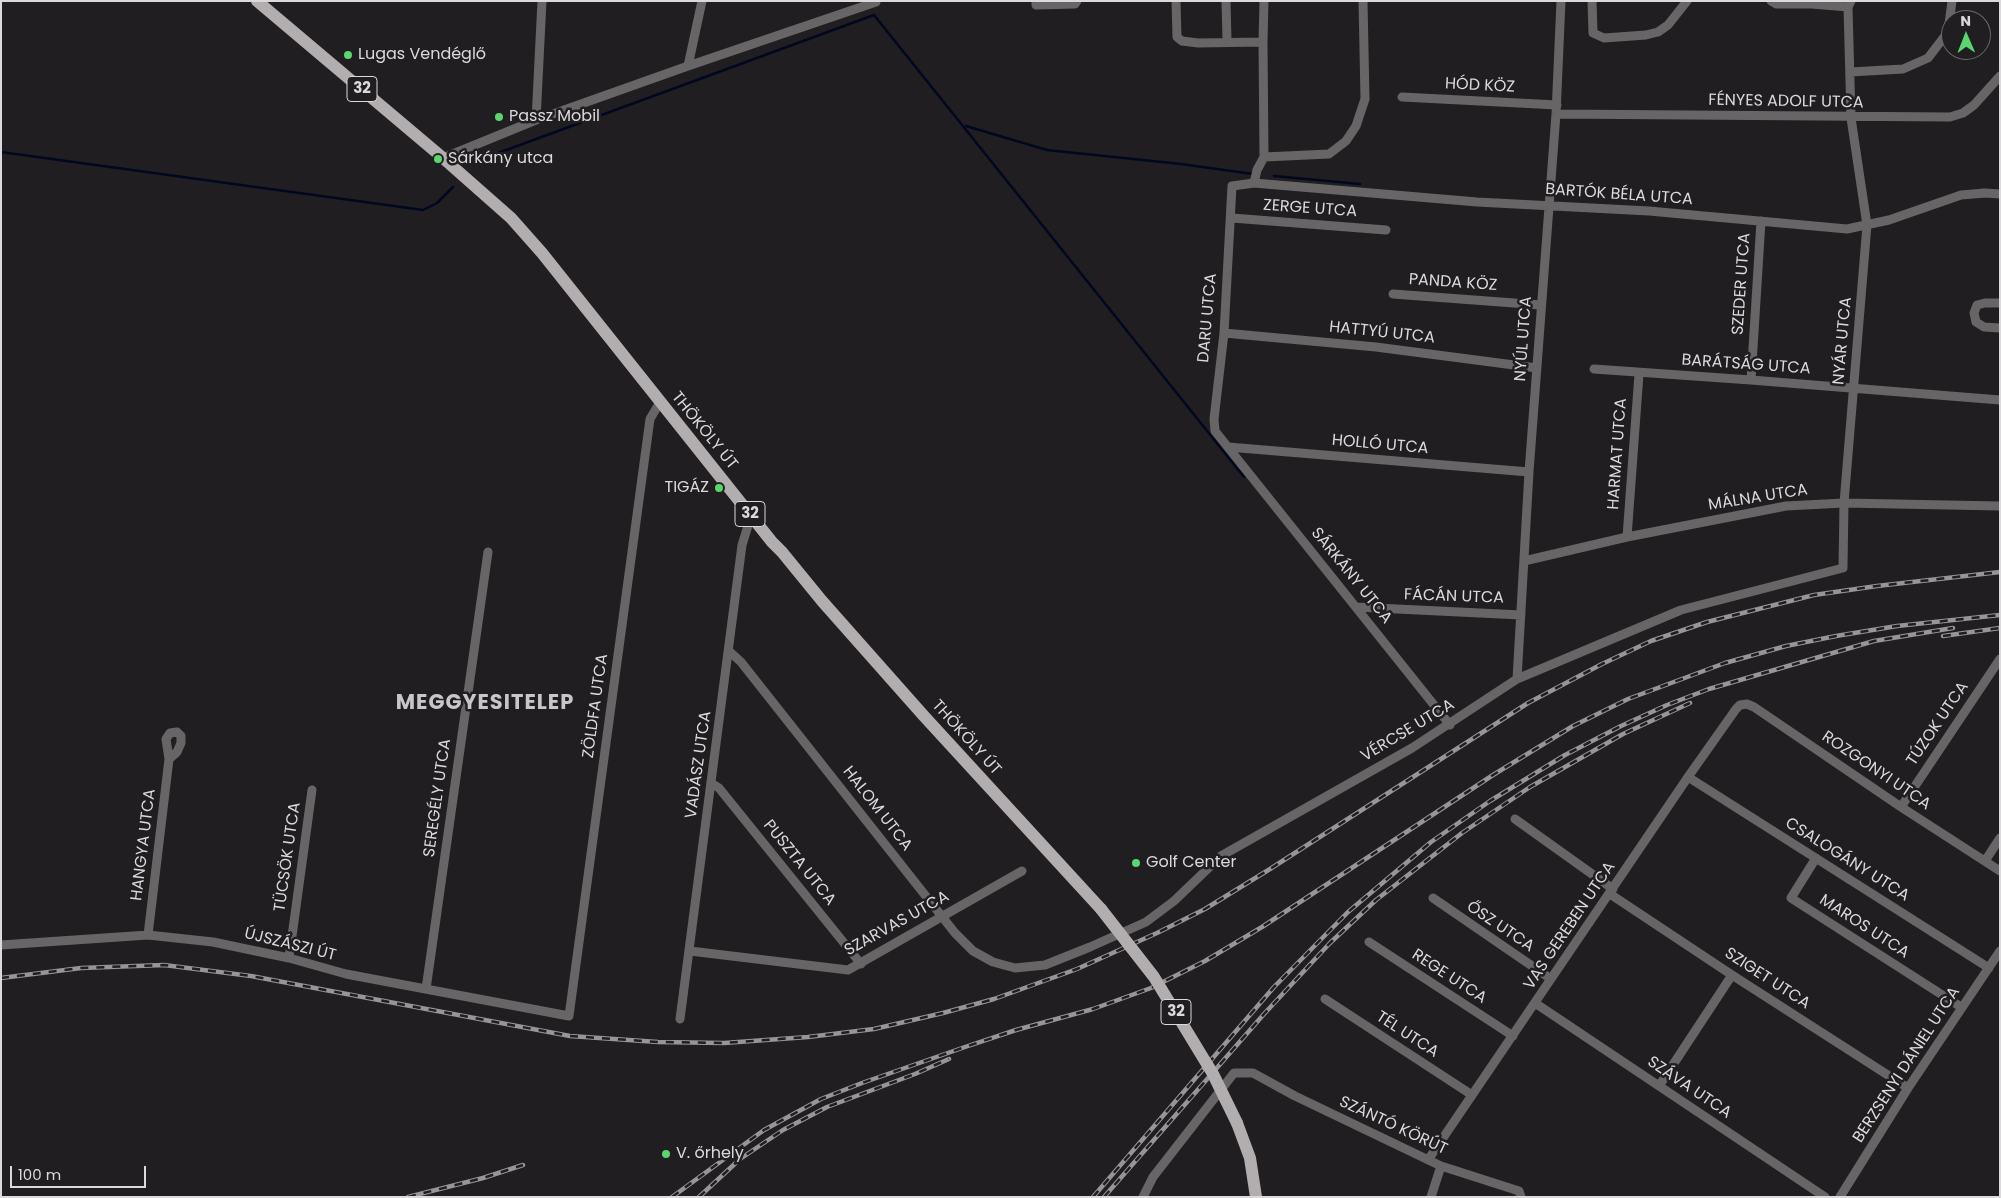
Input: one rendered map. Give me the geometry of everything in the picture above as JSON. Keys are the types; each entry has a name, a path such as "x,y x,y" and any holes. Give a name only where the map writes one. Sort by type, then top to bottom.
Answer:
{"main road":[{"name":"THÖKÖLY ÚT","path":"256,1 443,158 511,218 542,253 751,516 822,601 1101,909 1154,977 1213,1074 1237,1123 1250,1158 1256,1197"}],"street":[{"path":"536,120 542,1"},
{"path":"688,66 702,1"},
{"path":"1036,1 1036,5 1075,4 1077,1"},
{"path":"1176,1 1176,36 1182,40 1198,42 1263,42"},
{"path":"1226,1 1227,41"},
{"path":"1254,183 1257,170 1264,157 1264,1"},
{"path":"1264,157 1329,154 1346,141 1356,126 1366,99 1363,1"},
{"name":"NYÚL UTCA","path":"1517,679 1529,472 1556,110 1560,1"},
{"path":"1592,1 1593,33 1604,38 1646,35 1658,32 1668,25 1687,1"},
{"path":"1772,1 1776,4 1812,2 1850,4"},
{"path":"1850,72 1903,69 1928,58 1948,32 1952,1"},
{"path":"443,158 536,120 876,2"},
{"name":"NYÁR UTCA","path":"1843,568 1844,503 1867,225 1852,118 1850,4"},
{"name":"FÉNYES ADOLF UTCA","path":"1556,110 1852,118 1950,117 1963,113 1974,105 2000,76"},
{"name":"HÓD KÖZ","path":"1402,97 1556,110"},
{"name":"BARTÓK BÉLA UTCA","path":"1232,186 1254,183 1477,202 1649,210 1847,229 1888,220 1961,195 2000,194"},
{"name":"DARU UTCA","path":"1228,447 1215,431 1214,419 1224,333 1232,218 1232,186"},
{"name":"ZERGE UTCA","path":"1232,218 1386,230"},
{"name":"SZEDER UTCA","path":"1752,380 1761,221"},
{"name":"PANDA KÖZ","path":"1393,294 1541,305"},
{"path":"2000,303 1977,305 1974,313 1976,322 1984,327 2000,328"},
{"name":"HATTYÚ UTCA","path":"1224,333 1376,347 1537,368"},
{"name":"BARÁTSÁG UTCA","path":"1594,370 1752,380 2000,400"},
{"name":"HARMAT UTCA","path":"1628,537 1639,374"},
{"name":"ZÖLDFA UTCA","path":"569,1016 650,419 660,402"},
{"name":"HOLLÓ UTCA","path":"1228,447 1529,472"},
{"name":"SÁRKÁNY UTCA","path":"1228,447 1450,725"},
{"name":"MÁLNA UTCA","path":"1524,561 1628,537 1786,506 1844,503 2000,506"},
{"name":"VADÁSZ UTCA","path":"680,1019 742,545 751,516"},
{"name":"SEREGÉLY UTCA","path":"426,989 488,552"},
{"name":"VÉRCSE UTCA","path":"1015,968 1045,965 1146,922 1174,901 1221,856 1412,748 1450,725 1517,679 1681,610 1843,568"},
{"name":"FÁCÁN UTCA","path":"1356,607 1521,614"},
{"name":"HALOM UTCA","path":"729,650 741,662 955,933 973,951 993,962 1015,968"},
{"name":"TÚZOK UTCA","path":"1901,806 2000,659"},
{"name":"ROZGONYI UTCA","path":"1736,708 1746,704 1754,707 2000,871"},
{"name":"VAS GEREBEN UTCA","path":"1428,1160 1736,708"},
{"name":"HANGYA UTCA","path":"148,935 170,759"},
{"name":"CSALOGÁNY UTCA","path":"1688,778 1989,968"},
{"name":"PUSZTA UTCA","path":"711,783 719,788 861,964"},
{"name":"TÜCSÖK UTCA","path":"289,958 312,790"},
{"name":"SZIGET UTCA","path":"1515,819 1612,892 1732,975 1908,1088"},
{"path":"1985,861 2000,838"},
{"name":"MAROS UTCA","path":"1816,858 1791,898 1961,1007"},
{"name":"SZARVAS UTCA","path":"690,951 848,970 1022,871"},
{"name":"ŐSZ UTCA","path":"1432,898 1551,979"},
{"name":"ÚJSZÁSZI ÚT","path":"1,945 148,935 213,942 289,958 346,974 569,1016"},
{"name":"REGE UTCA","path":"1369,942 1513,1036"},
{"name":"BERZSENYI DÁNIEL UTCA","path":"1840,1197 1908,1088 2000,951"},
{"path":"1659,1086 1732,975"},
{"name":"TÉL UTCA","path":"1326,999 1472,1096"},
{"name":"SZÁVA UTCA","path":"1535,1004 1825,1197"},
{"name":"SZÁNTÓ KÖRÚT","path":"1143,1197 1153,1177 1234,1073 1253,1073 1294,1096 1441,1166 1519,1191 1522,1197"},
{"path":"1431,1197 1441,1166"}],"waterway":[{"path":"476,163 479,160 874,15 1244,477"},
{"path":"966,126 1047,150 1181,164 1253,174"},
{"path":"1,152 423,210 437,203 453,187"},
{"path":"1274,176 1360,184"}],"railway":[{"path":"1,978 81,968 164,965 251,976 570,1036 658,1042 724,1043 808,1037 874,1029 994,999 1077,969 1157,933 1205,909 1270,869 1528,703 1602,664 1651,641 1707,622 1814,595 2000,572"},
{"path":"672,1197 764,1130 821,1099 1016,1030 1093,1009 1151,988 1205,961 1262,927 1493,775 1573,726 1628,699 1725,663 1786,646 1897,626 2000,615"},
{"path":"1093,1197 1274,987 1348,912 1431,842 1490,801 1565,755 1621,726 1667,705 1709,689 1874,641 1953,628"},
{"path":"1943,636 2000,628"},
{"path":"1104,1197 1264,1014 1330,943 1376,900 1462,833 1530,787 1623,734 1690,703"},
{"path":"699,1197 740,1159 783,1130 827,1107 915,1074 949,1059"},
{"path":"408,1197 483,1178 523,1165"}],"place":[{"name":"Lugas Vendéglő","path":"348,55"},
{"name":"Passz Mobil","path":"499,117"},
{"name":"Sárkány utca","path":"438,159"},
{"name":"TIGÁZ","path":"719,488"},
{"name":"Golf Center","path":"1136,863"},
{"name":"V. őrhely","path":"666,1154"}],"district":[{"name":"MEGGYESITELEP","path":"485,704"}]}
